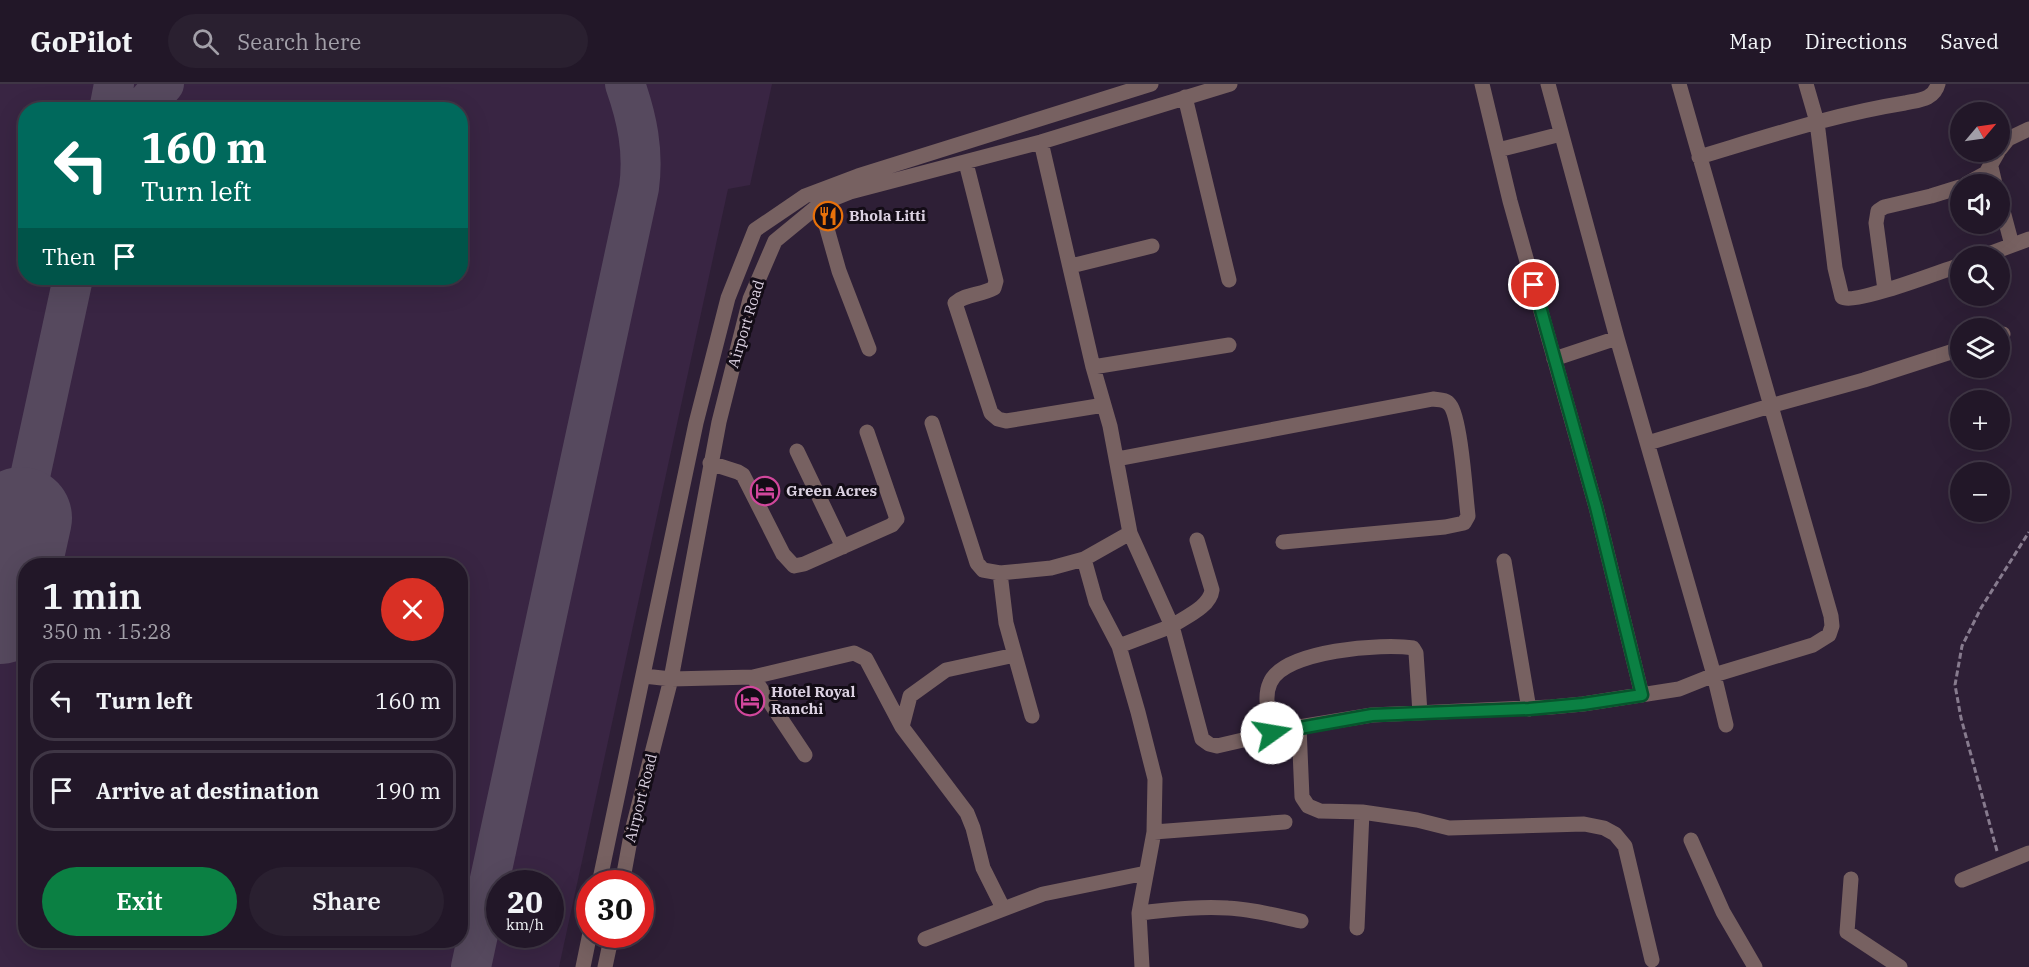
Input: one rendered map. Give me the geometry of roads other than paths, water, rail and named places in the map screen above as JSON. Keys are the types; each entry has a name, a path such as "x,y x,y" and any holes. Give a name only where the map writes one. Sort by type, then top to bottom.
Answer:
{"street":[{"name":"Airport Road","path":"602,870 696,423 728,298 755,230 805,196 1150,84"},
{"name":"Airport Road","path":"625,870 631,836 671,679 710,463 750,299 775,241 819,204 850,192 1041,142 1230,84"},
{"path":"1482,84 1510,201 1596,507 1642,695"},
{"path":"1548,84 1617,338 1714,675 1726,725"},
{"path":"1041,142 1093,367 1117,459 1130,533 1172,626 1202,740 1217,746 1299,727 1372,715 1529,709 1583,704 1679,689 1714,675 1813,645 1832,631 1830,616 1679,84"},
{"path":"1806,84 1817,122 1835,268 1841,295 1848,300 1950,268"},
{"path":"1699,157 1817,122 1886,105 1922,100 1934,93 1938,84"},
{"path":"1185,97 1229,280"},
{"path":"2010,138 2029,129"},
{"path":"1498,150 1561,134"},
{"path":"1983,174 1993,162"},
{"path":"966,163 996,280 994,288 955,303 991,413 998,419 1006,421 1104,405"},
{"path":"1990,167 1992,174"},
{"path":"1885,290 1876,223 1878,211 1884,207 1950,190"},
{"path":"819,204 838,271 869,349"},
{"path":"2009,234 2012,245 2029,239"},
{"path":"1071,266 1152,246"},
{"path":"1554,359 1617,338"},
{"path":"1093,367 1229,345"},
{"path":"1648,443 1770,406 1864,381 1950,352"},
{"path":"1117,459 1433,399 1451,405 1456,424 1467,506 1468,516 1464,523 1445,527 1284,542"},
{"path":"932,423 977,563 983,570 1000,573 1051,568 1084,559 1130,533"},
{"path":"710,463 743,475 783,554 794,566 804,564 892,525 897,519 867,432"},
{"path":"797,451 843,547"},
{"path":"1119,646 1172,626 1205,605 1211,597 1212,590 1197,540"},
{"path":"1084,559 1096,602 1119,646 1155,779 1154,832 1139,913 1142,967"},
{"path":"1504,561 1529,709"},
{"path":"1000,573 1006,623 1032,716"},
{"path":"1272,733 1267,700 1272,679 1278,672 1294,663 1330,651 1360,648 1413,648 1416,654 1420,712"},
{"path":"644,676 671,679 753,677 854,653 866,659 902,727 967,813 983,868 1003,909"},
{"path":"902,727 910,696 946,670 1015,655"},
{"path":"753,677 805,755"},
{"path":"1299,727 1302,797 1308,806 1320,811 1362,812 1417,820 1449,828 1584,824 1604,828 1615,834 1625,846 1652,960"},
{"path":"1357,928 1362,812"},
{"path":"1154,832 1286,822"},
{"path":"1691,840 1723,912 1755,967"},
{"path":"1962,880 2029,853"},
{"path":"925,939 1057,890 1146,873"},
{"path":"1851,879 1847,932 1900,967"},
{"path":"1139,913 1228,908 1261,912 1301,921"},
{"path":"583,967 587,948"},
{"path":"605,967 609,948"}],"place":[{"name":"Bhola Litti","path":"828,216"},
{"name":"Green Acres","path":"765,491"},
{"name":"Hotel Royal Ranchi","path":"750,701"}]}
